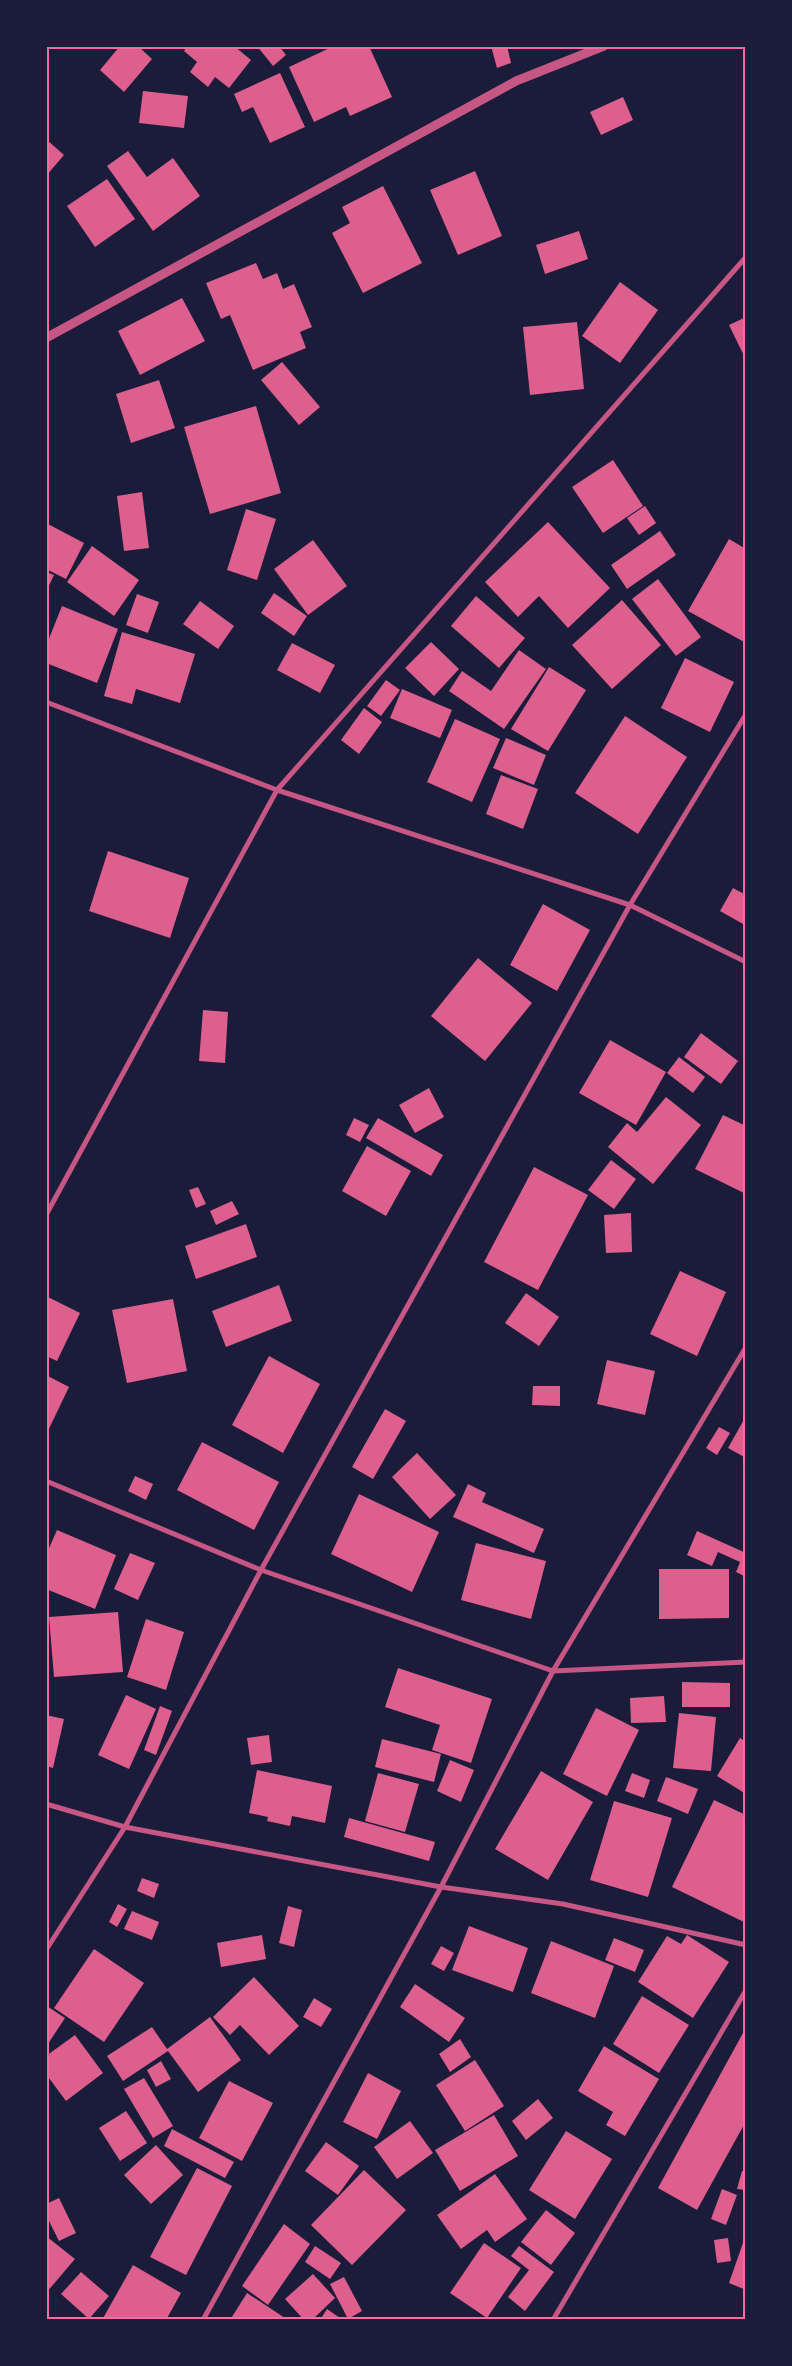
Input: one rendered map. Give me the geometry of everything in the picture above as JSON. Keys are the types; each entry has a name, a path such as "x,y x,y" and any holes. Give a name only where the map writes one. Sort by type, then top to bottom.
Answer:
{"street":[{"path":"46,338 516,82 604,46"},
{"path":"46,1215 277,790 746,257"},
{"path":"46,702 277,790 630,905 746,962"},
{"path":"46,1950 125,1827 260,1570 630,905 746,714"},
{"path":"202,2320 441,1887 552,1670 746,1347"},
{"path":"46,1480 260,1570 552,1670 746,1662"},
{"path":"46,1804 125,1827 441,1887 563,1904 746,1945"},
{"path":"553,2320 746,1990"}],"building":[{"path":"120,46 138,46 152,59 124,92 100,70"},
{"path":"187,46 234,46 251,60 229,88 215,77 208,87 190,72 197,62 184,51"},
{"path":"257,46 279,46 286,55 273,66"},
{"path":"334,46 369,46 392,97 350,116 346,107 314,122 289,67"},
{"path":"491,46 507,46 511,63 497,68"},
{"path":"280,73 305,127 270,143 253,107 242,112 234,94"},
{"path":"143,91 188,96 184,128 139,123"},
{"path":"623,97 633,120 601,135 590,112"},
{"path":"46,139 64,155 46,176"},
{"path":"128,151 147,177 173,158 200,196 153,231 107,166"},
{"path":"475,171 502,236 458,255 430,190"},
{"path":"107,179 135,219 95,247 67,206"},
{"path":"383,186 422,263 363,293 332,233 350,223 342,207"},
{"path":"579,231 588,259 545,274 536,245"},
{"path":"256,263 263,279 277,273 283,289 294,284 312,327 300,332 306,348 253,370 230,315 221,319 206,283"},
{"path":"620,282 658,310 620,363 582,336"},
{"path":"182,298 205,341 140,375 118,331"},
{"path":"746,317 746,360 729,325"},
{"path":"577,322 584,389 530,395 523,327"},
{"path":"282,362 320,407 299,425 261,380"},
{"path":"159,380 175,428 131,443 116,394"},
{"path":"256,406 281,493 210,514 184,427"},
{"path":"613,460 643,506 603,533 572,487"},
{"path":"142,492 149,548 124,551 117,496"},
{"path":"645,506 656,523 639,535 627,518"},
{"path":"246,509 276,519 257,580 227,570"},
{"path":"548,522 610,588 568,628 539,596 518,617 485,582"},
{"path":"46,523 84,543 66,579 46,569"},
{"path":"660,531 676,555 627,589 611,565"},
{"path":"729,539 746,549 746,643 688,611"},
{"path":"313,540 347,586 308,615 274,569"},
{"path":"92,546 139,580 114,616 67,582"},
{"path":"46,572 54,575 46,592"},
{"path":"658,579 701,637 676,656 632,599"},
{"path":"274,593 307,616 294,636 261,613"},
{"path":"137,594 159,602 148,633 126,625"},
{"path":"476,596 525,638 499,668 451,626"},
{"path":"622,600 661,645 612,689 572,645"},
{"path":"200,601 234,626 218,649 183,624"},
{"path":"62,606 118,629 97,683 46,663 46,646"},
{"path":"122,632 195,654 180,703 136,689 132,704 104,696"},
{"path":"431,642 459,669 434,696 405,668"},
{"path":"292,643 335,665 320,693 277,670"},
{"path":"519,650 546,669 504,729 449,691 462,671 491,691"},
{"path":"685,658 734,682 710,732 661,708"},
{"path":"549,667 586,690 548,751 511,729"},
{"path":"386,680 400,690 381,716 367,706"},
{"path":"402,689 452,710 440,738 390,718"},
{"path":"364,708 382,722 359,754 341,740"},
{"path":"625,716 687,757 638,834 575,793"},
{"path":"455,719 500,739 472,802 427,782"},
{"path":"506,738 546,755 534,785 493,768"},
{"path":"501,775 538,789 523,829 486,814"},
{"path":"108,851 189,878 170,938 89,911"},
{"path":"733,888 746,895 746,919 743,924 720,911"},
{"path":"543,904 590,930 557,991 510,965"},
{"path":"478,958 532,1003 485,1061 431,1016"},
{"path":"203,1010 228,1012 225,1063 199,1061"},
{"path":"701,1033 738,1061 721,1084 684,1057"},
{"path":"610,1040 666,1072 636,1125 579,1093"},
{"path":"679,1057 705,1077 693,1093 667,1073"},
{"path":"429,1088 444,1117 415,1133 399,1105"},
{"path":"666,1097 701,1125 653,1184 608,1147 627,1123 637,1132"},
{"path":"723,1115 746,1126 746,1194 695,1169"},
{"path":"354,1118 369,1125 360,1142 346,1135"},
{"path":"378,1118 443,1155 431,1176 366,1138"},
{"path":"367,1146 411,1171 386,1216 342,1191"},
{"path":"611,1160 636,1179 614,1209 588,1190"},
{"path":"534,1167 588,1195 538,1290 484,1262"},
{"path":"198,1187 206,1204 196,1208 189,1190"},
{"path":"232,1201 239,1214 216,1225 210,1211"},
{"path":"631,1213 632,1252 606,1253 604,1215"},
{"path":"246,1224 257,1257 196,1279 185,1246"},
{"path":"680,1271 726,1292 697,1356 650,1334"},
{"path":"279,1285 292,1321 226,1347 212,1311"},
{"path":"526,1293 559,1317 539,1346 505,1323"},
{"path":"46,1296 80,1313 57,1361 46,1356"},
{"path":"173,1299 187,1371 127,1383 112,1310"},
{"path":"269,1356 320,1384 283,1453 232,1425"},
{"path":"607,1360 655,1371 645,1415 597,1404"},
{"path":"46,1375 69,1387 46,1435"},
{"path":"533,1386 560,1386 560,1406 532,1405"},
{"path":"385,1409 406,1421 373,1479 352,1467"},
{"path":"746,1416 746,1458 728,1448"},
{"path":"719,1427 730,1433 717,1455 706,1448"},
{"path":"202,1442 279,1482 254,1530 177,1490"},
{"path":"417,1453 456,1495 430,1519 392,1477"},
{"path":"135,1476 153,1484 146,1500 128,1491"},
{"path":"468,1484 486,1493 482,1502 544,1529 534,1553 453,1517"},
{"path":"359,1494 439,1532 412,1592 331,1554"},
{"path":"57,1530 116,1555 95,1609 46,1589 46,1555"},
{"path":"697,1531 746,1553 746,1577 736,1572 740,1562 718,1552 712,1566 687,1555"},
{"path":"476,1543 546,1561 531,1619 461,1600"},
{"path":"130,1553 155,1563 138,1600 114,1589"},
{"path":"659,1569 729,1569 729,1618 659,1619"},
{"path":"118,1612 123,1672 54,1677 49,1617"},
{"path":"146,1619 184,1632 166,1690 127,1677"},
{"path":"398,1668 492,1699 471,1763 432,1750 440,1725 385,1707"},
{"path":"682,1682 730,1683 730,1707 682,1707"},
{"path":"126,1695 156,1709 129,1769 98,1755"},
{"path":"664,1696 666,1722 631,1723 630,1698"},
{"path":"160,1706 172,1711 156,1755 144,1750"},
{"path":"596,1708 639,1730 607,1796 563,1774"},
{"path":"679,1713 716,1717 711,1771 673,1768"},
{"path":"46,1715 64,1719 53,1768 46,1766"},
{"path":"269,1735 272,1762 251,1765 247,1738"},
{"path":"740,1738 746,1742 746,1794 717,1776"},
{"path":"382,1739 441,1754 434,1782 375,1767"},
{"path":"450,1760 474,1770 461,1802 437,1791"},
{"path":"257,1770 332,1786 325,1823 292,1816 290,1826 267,1821 268,1817 249,1813"},
{"path":"541,1771 593,1802 548,1880 495,1849"},
{"path":"378,1773 419,1784 405,1832 365,1821"},
{"path":"632,1773 650,1780 644,1798 625,1791"},
{"path":"666,1777 698,1789 688,1814 657,1801"},
{"path":"714,1800 746,1815 746,1923 672,1887"},
{"path":"614,1801 672,1818 648,1897 590,1880"},
{"path":"349,1818 435,1842 429,1861 344,1837"},
{"path":"142,1878 159,1884 154,1898 137,1891"},
{"path":"118,1904 127,1909 117,1927 109,1922"},
{"path":"288,1906 302,1910 294,1947 279,1943"},
{"path":"132,1911 159,1922 152,1940 124,1929"},
{"path":"469,1926 528,1948 513,1992 452,1970"},
{"path":"262,1935 266,1959 221,1967 217,1943"},
{"path":"687,1935 729,1962 693,2018 638,1982 667,1936 681,1944"},
{"path":"614,1938 644,1950 635,1972 605,1960"},
{"path":"551,1941 614,1966 595,2018 531,1993"},
{"path":"441,1946 454,1953 444,1971 431,1964"},
{"path":"94,1949 144,1983 104,2042 54,2008"},
{"path":"254,1977 299,2026 269,2055 240,2025 230,2035 213,2017"},
{"path":"415,1984 465,2018 449,2042 400,2007"},
{"path":"642,1996 689,2025 659,2073 613,2044"},
{"path":"314,1998 332,2009 321,2027 303,2017"},
{"path":"46,2007 65,2018 46,2047"},
{"path":"210,2017 241,2060 198,2092 168,2051 123,2081 107,2056 152,2027 167,2049"},
{"path":"743,2033 746,2034 746,2121 697,2210 658,2188"},
{"path":"75,2035 103,2073 66,2101 46,2074 46,2056"},
{"path":"460,2039 471,2057 450,2072 439,2054"},
{"path":"604,2046 659,2079 625,2136 606,2125 613,2112 578,2091"},
{"path":"475,2060 504,2106 465,2131 436,2085"},
{"path":"161,2061 171,2079 156,2087 147,2070"},
{"path":"368,2073 401,2091 377,2139 343,2122"},
{"path":"144,2078 173,2126 153,2138 124,2089"},
{"path":"229,2081 273,2103 242,2161 199,2138"},
{"path":"538,2099 553,2118 526,2140 512,2121"},
{"path":"126,2111 147,2143 120,2161 99,2128"},
{"path":"494,2115 518,2156 460,2191 435,2150"},
{"path":"410,2121 433,2153 397,2179 374,2147"},
{"path":"172,2129 234,2162 225,2178 164,2146"},
{"path":"566,2131 612,2159 575,2219 529,2190"},
{"path":"326,2142 359,2166 338,2195 305,2171"},
{"path":"156,2145 183,2175 151,2204 124,2175"},
{"path":"197,2168 232,2186 186,2275 150,2257"},
{"path":"364,2170 406,2210 352,2265 311,2225"},
{"path":"742,2171 746,2172 746,2190 737,2189"},
{"path":"495,2174 527,2219 495,2242 487,2230 461,2249 437,2215"},
{"path":"722,2189 737,2195 726,2225 711,2219"},
{"path":"59,2198 76,2233 59,2241 46,2215 46,2204"},
{"path":"546,2210 575,2233 551,2265 521,2242"},
{"path":"284,2224 310,2244 268,2305 242,2286"},
{"path":"46,2236 75,2259 46,2293"},
{"path":"746,2237 746,2290 729,2283"},
{"path":"728,2238 731,2261 717,2263 714,2240"},
{"path":"484,2243 521,2268 487,2318 450,2293"},
{"path":"315,2246 341,2263 330,2279 305,2262"},
{"path":"519,2246 554,2272 525,2311 508,2297 529,2270 511,2256"},
{"path":"133,2265 181,2293 166,2320 102,2320"},
{"path":"81,2272 109,2296 89,2319 61,2294"},
{"path":"313,2274 335,2298 312,2320 304,2320 285,2299"},
{"path":"344,2277 362,2311 348,2319 330,2284"},
{"path":"247,2293 288,2320 230,2320"},
{"path":"327,2309 343,2320 320,2320"}]}
